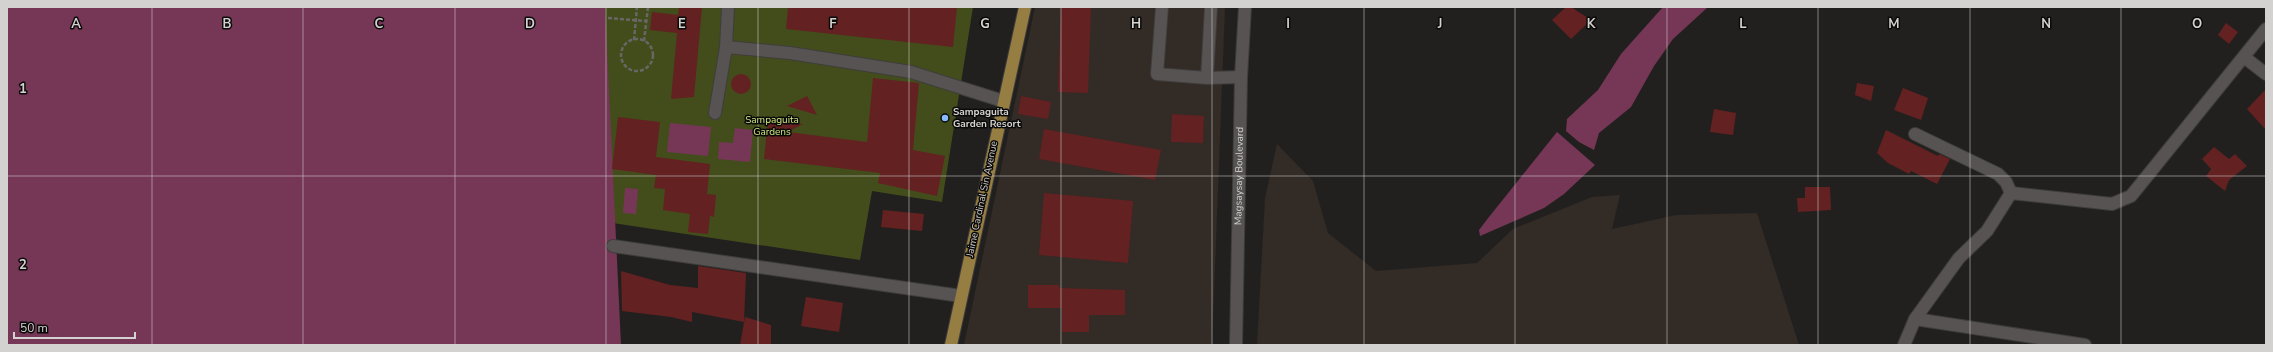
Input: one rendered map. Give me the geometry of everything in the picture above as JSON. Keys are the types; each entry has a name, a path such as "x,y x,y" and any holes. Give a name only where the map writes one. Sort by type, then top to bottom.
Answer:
{"main road":[{"name":"Jaime Cardinal Sin Avenue","path":"950,345 1025,7"}],"street":[{"path":"715,113 726,47 728,7"},
{"path":"1162,7 1157,74 1207,78 1240,78"},
{"path":"1207,78 1211,7"},
{"name":"Magsaysay Boulevard","path":"1236,345 1240,78 1245,7"},
{"path":"2011,193 2112,204 2131,196 2266,29"},
{"path":"726,47 790,53 911,72 1003,101"},
{"path":"2244,57 2266,74"},
{"path":"1915,134 1998,174 2006,182 2011,193"},
{"path":"1904,345 1915,319 1959,258 1987,231 2011,193"},
{"path":"613,246 961,296"},
{"path":"1915,319 2085,345"}],"path":[{"path":"634,40 638,7"},
{"path":"644,41 648,7"},
{"path":"608,18 646,21"},
{"path":"634,40 644,41 652,48 653,59 647,68 637,71 627,68 622,59 622,49 625,45 634,40"}],"shaded area":[{"path":"7,7 605,7 621,345 7,345"},
{"path":"1035,7 1225,7 1212,345 964,345"},
{"path":"1663,7 1708,7 1673,39 1654,66 1631,107 1599,133 1594,150 1579,142 1566,131 1567,119 1598,90 1621,54"},
{"path":"670,123 711,127 708,156 667,152"},
{"path":"735,128 753,130 750,162 718,159 719,142 733,143"},
{"path":"1557,132 1595,165 1564,194 1544,208 1480,236 1479,230"},
{"path":"1277,144 1313,181 1328,233 1376,271 1477,263 1513,229 1592,197 1620,195 1612,229 1676,215 1757,213 1799,345 1257,345 1265,198"},
{"path":"625,188 638,189 636,214 623,213"}],"green space":[{"name":"Sampaguita Gardens","path":"597,7 973,7 942,202 872,191 860,260 606,222"}],"building":[{"path":"679,7 702,7 694,97 671,99 677,33 650,30 652,12 678,15"},
{"path":"788,7 957,7 953,47 786,29"},
{"path":"1061,7 1091,7 1088,93 1058,92"},
{"path":"1566,7 1571,7 1591,20 1571,39 1552,20"},
{"path":"2226,23 2238,32 2229,44 2218,35"},
{"path":"741,74 748,77 751,84 748,91 741,94 734,91 731,84 734,77"},
{"path":"873,78 919,83 913,150 945,156 937,196 878,183 880,173 764,159 768,120 803,124 788,132 867,142"},
{"path":"1857,83 1874,86 1871,101 1855,95"},
{"path":"1903,88 1928,98 1921,120 1894,110"},
{"path":"2266,89 2266,130 2247,109"},
{"path":"807,96 817,115 787,106"},
{"path":"1021,96 1051,102 1048,119 1018,114"},
{"path":"1714,109 1736,113 1733,135 1710,132"},
{"path":"1172,114 1204,116 1203,143 1171,142"},
{"path":"618,117 660,122 656,157 710,164 707,194 716,195 714,217 710,216 708,234 688,232 690,214 663,210 665,189 654,188 656,175 612,169"},
{"path":"1044,129 1161,150 1155,180 1039,159"},
{"path":"1886,130 1938,156 1939,154 1950,159 1937,184 1911,171 1909,174 1888,163 1877,153"},
{"path":"2214,147 2229,159 2235,154 2247,166 2229,180 2225,191 2206,176 2211,169 2202,159"},
{"path":"1805,187 1830,187 1831,210 1798,212 1797,198 1805,198"},
{"path":"1044,193 1133,201 1128,263 1039,255"},
{"path":"883,210 924,214 922,231 881,227"},
{"path":"698,266 746,273 744,322 692,312 692,322 671,317 622,311 621,271 670,285 698,288"},
{"path":"1028,285 1059,285 1059,288 1125,290 1125,315 1089,315 1089,332 1062,332 1062,308 1028,308"},
{"path":"806,297 843,303 839,332 801,326"},
{"path":"745,317 771,325 771,345 740,345"}],"place":[{"name":"Sampaguita Garden Resort","path":"945,118"}]}
